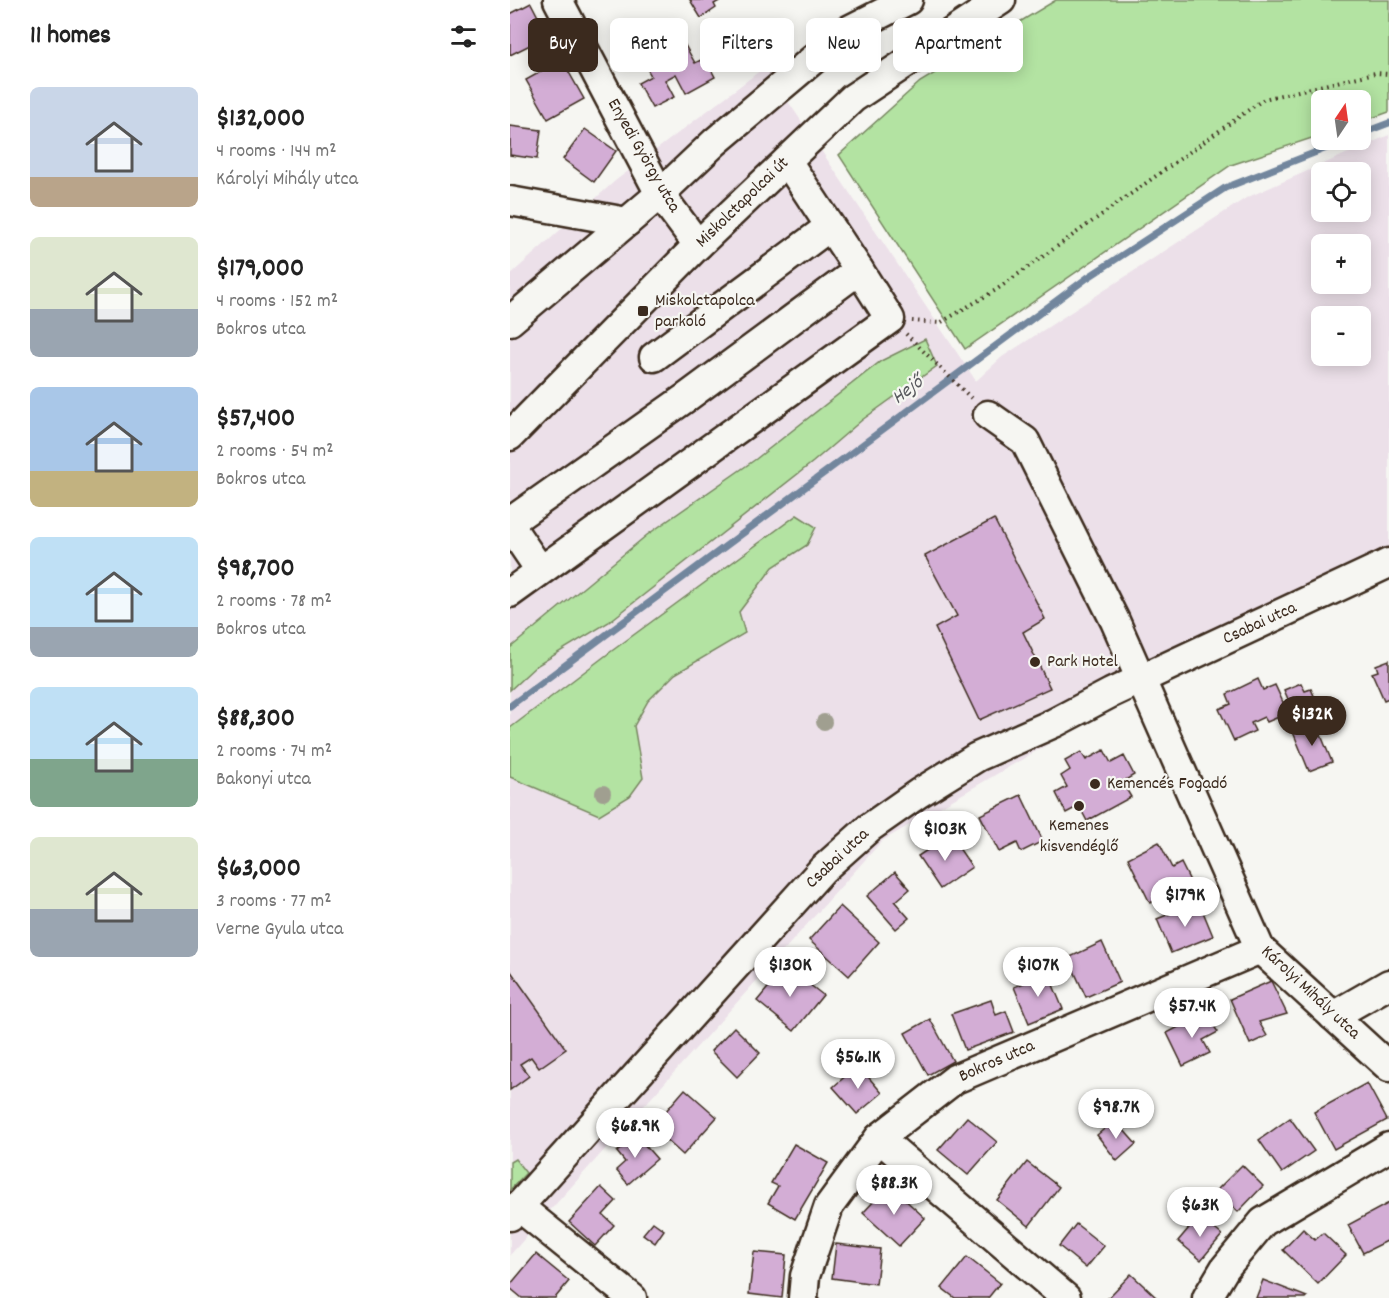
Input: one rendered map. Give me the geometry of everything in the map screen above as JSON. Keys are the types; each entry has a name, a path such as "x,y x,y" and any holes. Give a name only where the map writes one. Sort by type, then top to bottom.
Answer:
{"street":[{"name":"Enyedi György utca","path":"558,0 660,194 698,245"},
{"path":"510,321 660,194 715,142 847,31 908,0"},
{"name":"Miskolctapolcai út","path":"510,436 698,245 854,98 1001,0"},
{"path":"510,593 890,319 787,161"},
{"path":"510,201 627,222"},
{"path":"654,357 830,227"},
{"path":"540,570 510,524 859,270"},
{"name":"Károlyi Mihály utca","path":"988,415 1025,441 1115,621 1260,949 1389,1067"},
{"name":"Csabai utca","path":"514,1211 822,870 869,828 976,757 1053,723 1389,563"},
{"name":"Bokros utca","path":"803,1298 805,1276 829,1206 879,1138 955,1079 1260,949"},
{"path":"1333,1016 1389,984"},
{"path":"879,1138 1066,1298"},
{"path":"1208,1298 1224,1268 1263,1221 1389,1147"},
{"path":"514,1211 632,1298"}],"path":[{"path":"890,319 940,323 996,290 1264,99 1374,73 1389,74"},
{"path":"890,319 988,415"}],"shaded area":[{"path":"758,72 768,72 976,381 1002,357 1246,198 1311,169 1311,222 1371,222 1371,162 1328,162 1355,150 1371,150 1371,143 1389,135 1389,573 1170,673 882,841 510,1255 510,275 615,181"}],"green space":[{"path":"1056,0 1389,0 1389,112 1371,118 1371,90 1311,90 1311,138 1231,165 965,349 839,155 920,82 937,72 1023,72 1023,20"},
{"path":"925,339 937,366 862,420 813,462 609,622 536,666 510,690 510,648 647,535 756,459 881,361"},
{"path":"797,515 816,527 807,545 773,567 739,612 745,633 675,674 648,701 634,726 643,778 630,796 599,815 510,777 510,728"},
{"path":"515,1159 526,1173 510,1190 510,1162"}],"building":[{"path":"690,0 721,0 714,4 716,8 701,18"},
{"path":"531,3 539,18 528,18 528,46 510,55 510,14"},
{"path":"688,51 695,63 700,60 700,72 712,72 715,77 686,93 676,74 665,80 674,97 652,108 638,83 651,76 649,72 688,72"},
{"path":"540,72 569,72 584,99 548,119 526,80"},
{"path":"510,126 541,130 537,159 510,155"},
{"path":"585,129 616,151 594,182 563,159"},
{"path":"994,519 1045,619 1023,632 1050,688 979,720 935,628 957,616 925,556"},
{"path":"1389,660 1389,698 1384,700 1372,673 1378,671 1376,665"},
{"path":"1258,679 1263,690 1275,685 1288,713 1267,722 1264,717 1251,723 1255,731 1234,741 1219,709 1231,704 1227,694"},
{"path":"1301,683 1305,691 1311,689 1319,707 1300,716 1296,706 1292,708 1284,690"},
{"path":"1316,723 1332,762 1309,771 1293,732"},
{"name":"Kemencés Fogadó","path":"1104,750 1111,763 1124,756 1134,775 1122,782 1131,797 1087,821 1079,806 1066,813 1056,793 1067,787 1061,776 1070,770 1065,761 1081,752 1086,760"},
{"path":"1021,795 1043,841 1021,852 1017,843 999,852 980,815"},
{"path":"950,835 972,867 940,889 918,856"},
{"path":"1159,842 1172,868 1181,863 1191,883 1150,903 1128,858"},
{"path":"895,872 910,889 895,902 909,918 896,929 867,896"},
{"path":"1199,902 1213,936 1171,953 1157,919"},
{"path":"840,906 879,942 849,976 809,940"},
{"path":"1102,942 1120,982 1086,997 1068,958"},
{"path":"786,966 823,995 794,1031 757,1001"},
{"path":"510,970 566,1049 539,1068 531,1057 520,1064 529,1076 510,1090"},
{"path":"1048,973 1063,1009 1029,1023 1014,987"},
{"path":"1271,981 1287,1014 1259,1022 1267,1036 1250,1044 1230,999"},
{"path":"991,1000 996,1015 1006,1011 1014,1032 965,1050 951,1014"},
{"path":"1205,1013 1218,1032 1203,1040 1210,1053 1183,1066 1167,1033"},
{"path":"930,1019 953,1061 928,1075 905,1033"},
{"path":"734,1027 760,1053 737,1077 711,1051"},
{"path":"858,1065 882,1093 857,1114 833,1087"},
{"path":"1367,1083 1387,1120 1334,1149 1314,1112"},
{"path":"685,1089 717,1117 683,1155 652,1127"},
{"path":"967,1117 997,1142 968,1175 938,1150"},
{"path":"1290,1118 1314,1151 1282,1173 1259,1140"},
{"path":"1115,1120 1136,1144 1117,1161 1097,1135"},
{"path":"636,1135 657,1159 628,1184 616,1170 625,1162 617,1152"},
{"path":"794,1144 828,1163 795,1219 768,1203 778,1186 771,1183"},
{"path":"1027,1162 1059,1187 1029,1226 997,1200"},
{"path":"1242,1165 1263,1186 1238,1212 1216,1191"},
{"path":"889,1185 925,1218 899,1246 863,1213"},
{"path":"601,1187 616,1201 603,1215 614,1225 595,1246 569,1222"},
{"path":"1389,1203 1389,1240 1363,1253 1348,1225"},
{"path":"1199,1216 1222,1235 1201,1260 1178,1241"},
{"path":"653,1222 664,1230 655,1243 643,1234"},
{"path":"1076,1224 1104,1246 1086,1268 1059,1246"},
{"path":"1303,1229 1315,1240 1323,1233 1346,1255 1318,1284 1283,1250"},
{"path":"836,1244 880,1249 876,1284 832,1278"},
{"path":"754,1252 786,1255 782,1298 749,1294"},
{"path":"536,1254 569,1281 555,1298 522,1298 510,1288 510,1285"},
{"path":"967,1257 1000,1283 988,1298 955,1298 942,1288"},
{"path":"1131,1274 1157,1298 1108,1298"},
{"path":"1263,1280 1307,1297 1256,1298"}],"waterway":[{"name":"Hejő","path":"1371,130 1389,123"},
{"name":"Hejő","path":"510,706 1087,278 1225,188 1322,150"}],"place":[{"name":"Miskolctapolca parkoló","path":"643,311"},
{"name":"Park Hotel","path":"1035,662"},
{"name":"Kemencés Fogadó","path":"1095,784"},
{"name":"Kemenes kisvendéglő","path":"1079,806"}]}
